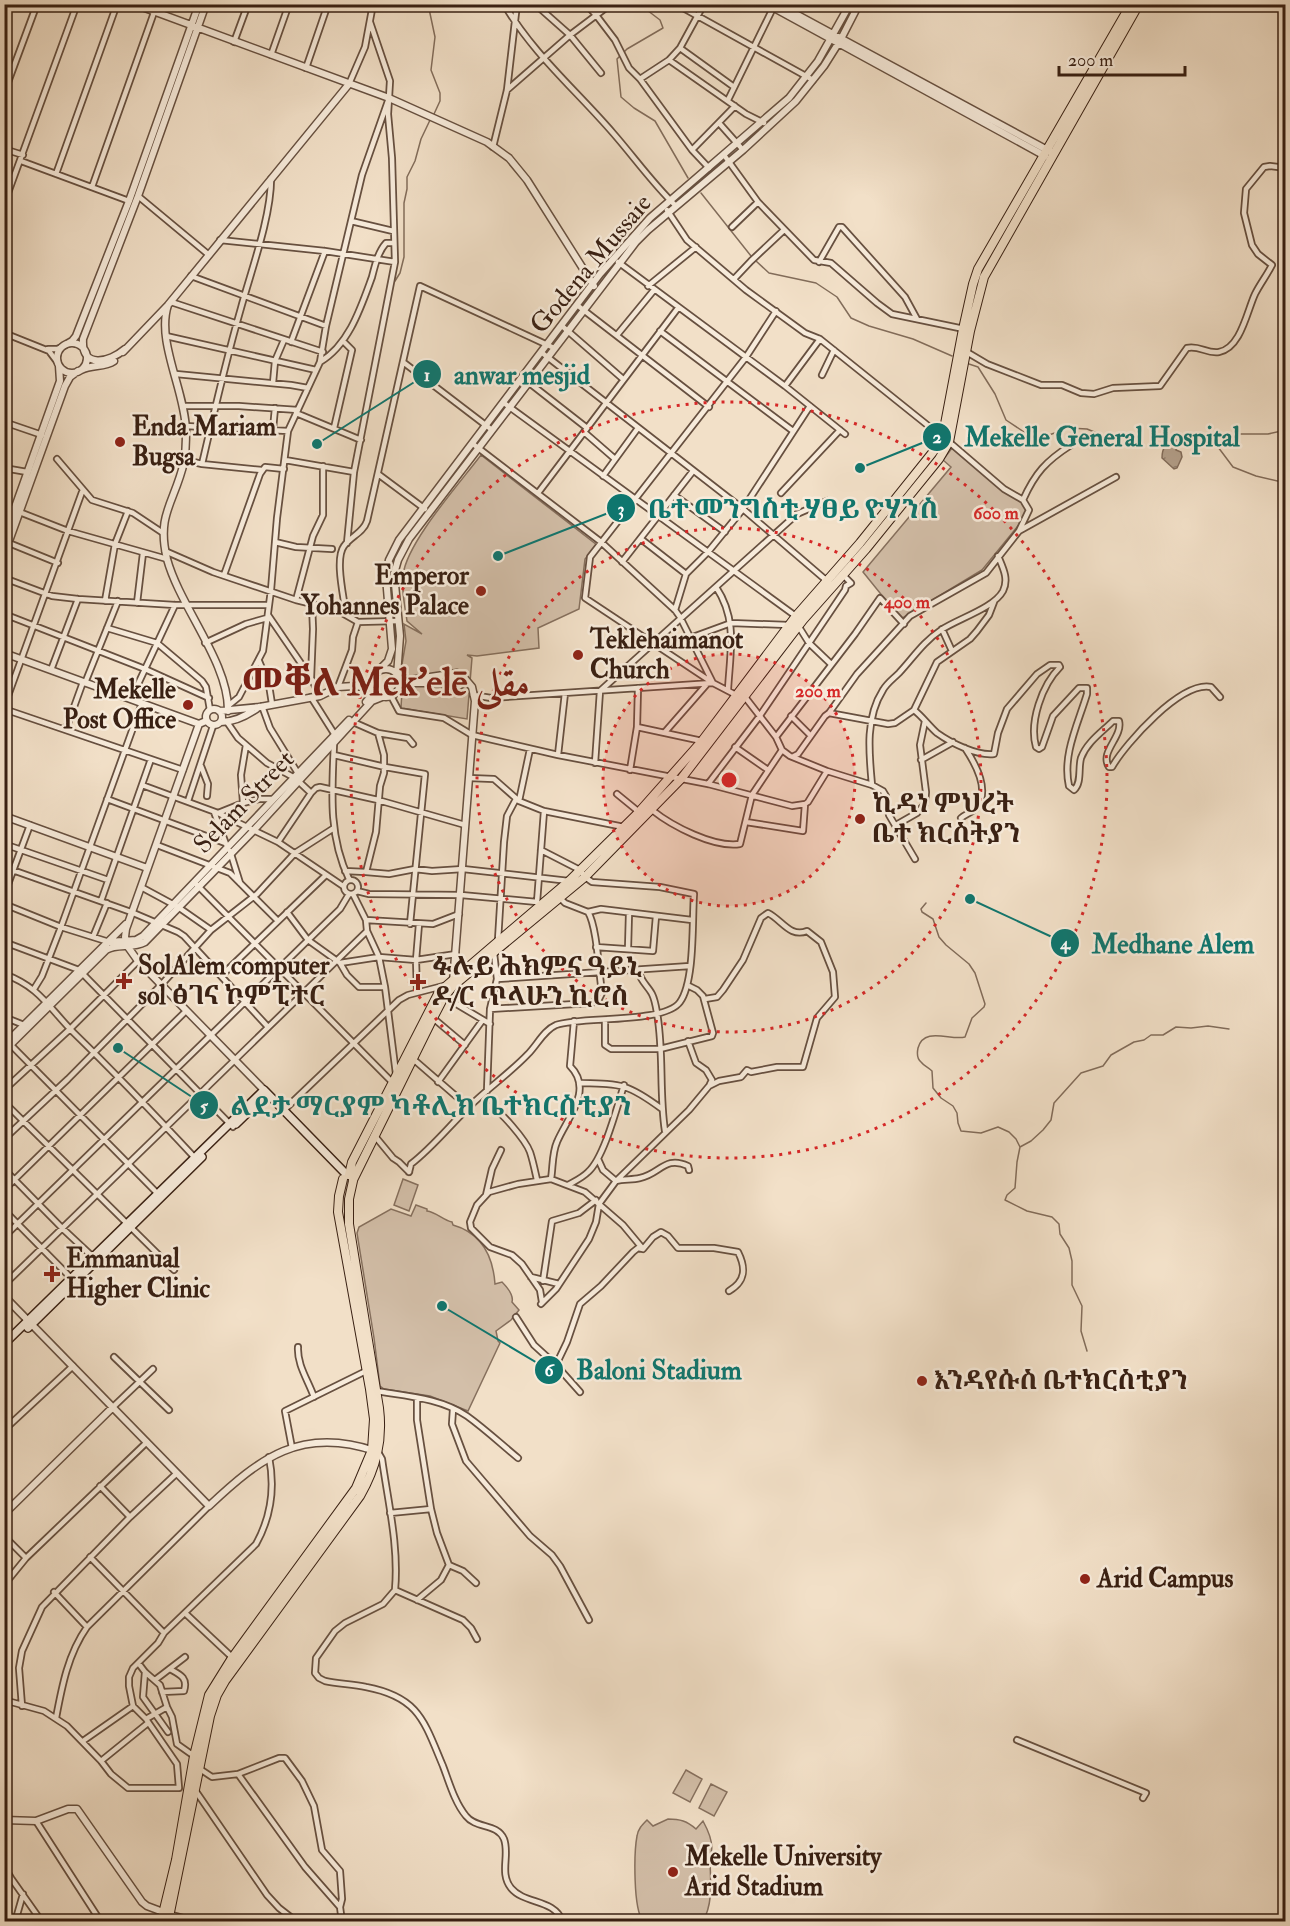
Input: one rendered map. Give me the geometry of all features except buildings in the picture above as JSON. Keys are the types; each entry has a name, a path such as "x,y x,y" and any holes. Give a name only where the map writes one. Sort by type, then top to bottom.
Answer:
{"main road":[{"path":"375,1451 373,1413 338,1212 339,1196 441,994 498,940 541,906 560,898 624,827 705,744 745,697 799,621 830,583 939,459 967,330 984,277 1023,196 1081,97 1131,4"},
{"path":"1081,97 1139,5"},
{"path":"830,583 843,575 851,560"},
{"path":"451,983 494,953 541,906 569,881 582,874 652,810 681,779 736,695 789,625 799,621"},
{"path":"396,1085 396,1074 410,1057 433,1018 441,994"},
{"path":"4,1350 73,1279 265,1092 340,1166 348,1178"},
{"path":"340,1166 346,1167 352,1162 371,1134"},
{"path":"331,1158 348,1178"},
{"path":"161,1922 167,1916 179,1860 194,1756 209,1695 356,1488 375,1451 380,1422 348,1224 348,1178 352,1162"},
{"path":"4,1344 30,1323"},
{"path":"191,1789 200,1769 215,1701 235,1660"}],"street":[{"path":"5,91 37,4"},
{"path":"4,204 76,4"},
{"path":"56,174 117,4"},
{"path":"134,4 389,98 493,147 509,158 527,180 592,285 598,290"},
{"path":"92,187 157,4"},
{"path":"195,27 200,4"},
{"path":"4,333 52,353 66,372 79,370 86,359 84,336 107,264 195,27 206,4"},
{"path":"234,42 248,4"},
{"path":"271,55 289,4"},
{"path":"306,68 328,4"},
{"path":"17,511 27,472 71,375 90,365 110,364 169,304 349,84 365,47 373,4"},
{"path":"504,4 514,22 543,60 612,132 673,203"},
{"path":"493,147 507,90 517,4"},
{"path":"535,4 570,35 601,73"},
{"path":"586,4 621,50 629,68 692,150 709,168"},
{"path":"507,90 570,35 611,4"},
{"path":"676,4 810,78"},
{"path":"640,80 669,60 680,48 704,4"},
{"name":"Godena Mussaie","path":"580,307 598,290 635,233 663,206 673,203 729,162 796,101 850,4"},
{"name":"Godena Mussaie","path":"525,380 547,358 592,285 669,212 673,203 709,168 810,78 840,41 860,4"},
{"path":"728,100 773,5 1048,154"},
{"path":"348,543 354,472 395,262 392,158 388,114 390,81 370,22"},
{"path":"680,48 734,87"},
{"path":"669,60 769,126"},
{"path":"228,708 239,697 262,651 288,431 320,362 326,326 369,152 389,98"},
{"path":"692,150 735,105"},
{"path":"4,555 6,541 44,435 61,377 57,354 76,336 138,196 162,118"},
{"path":"719,123 743,150"},
{"path":"4,149 56,174 129,201"},
{"path":"724,155 758,202 814,260 831,263 887,311 967,330"},
{"path":"963,351 987,364 1041,385 1062,385 1081,393 1095,394 1113,388 1160,386 1187,348 1198,347 1211,352 1222,351 1231,345 1243,328 1253,297 1272,265 1258,254 1252,245 1245,217 1246,189 1264,167 1286,168"},
{"path":"202,464 236,324 259,245 271,179"},
{"path":"138,196 209,255"},
{"path":"732,227 758,202"},
{"path":"663,206 687,240 805,333 820,339 1004,489 1023,500 1029,510 1019,531 986,573 910,616 857,674 798,754 794,756"},
{"path":"351,221 393,231"},
{"path":"819,262 839,226 842,226 905,297 917,319"},
{"path":"734,279 784,230"},
{"path":"220,240 325,251 395,262"},
{"path":"320,362 336,351 343,341 365,297 378,258 386,243 393,243"},
{"path":"648,286 696,247"},
{"path":"291,342 325,251"},
{"path":"616,261 785,386 845,434"},
{"path":"191,276 326,326"},
{"path":"345,608 340,570 342,552 365,526 420,286 554,348"},
{"path":"617,335 654,290"},
{"path":"169,304 322,352"},
{"path":"169,304 165,314 165,334 183,406 185,460 165,515 163,533 165,551 186,605 221,674 228,708"},
{"path":"580,307 708,407"},
{"path":"538,493 568,450 678,308"},
{"path":"776,311 728,382 634,498 589,560 585,598 710,683 745,697 776,737 782,750 827,771 872,785 883,791 889,815 915,859"},
{"path":"147,327 157,327 165,334 230,351 316,370"},
{"path":"565,328 623,379"},
{"name":"Godena Mussaie","path":"375,674 388,661 391,654 391,622 386,584 389,561 399,540 427,510 476,446 525,380 541,352 565,328"},
{"path":"660,331 793,431"},
{"path":"785,386 820,339"},
{"path":"273,383 275,361 284,340"},
{"path":"334,428 352,350 343,341"},
{"path":"45,349 53,350 77,344 93,359 101,361 110,360 125,349"},
{"path":"822,375 834,351"},
{"path":"541,352 742,509 830,583"},
{"path":"403,362 489,428"},
{"path":"176,374 308,388"},
{"path":"525,380 585,430 615,459"},
{"path":"506,405 799,621 809,643 831,664"},
{"path":"183,406 274,408 297,411 361,440"},
{"path":"675,610 686,574 708,552 742,509 810,406"},
{"path":"273,429 274,408"},
{"path":"4,422 44,435"},
{"path":"185,426 288,431"},
{"path":"603,476 638,428"},
{"path":"781,493 840,430"},
{"path":"1023,500 1034,477 1047,461 1071,445"},
{"path":"476,446 601,542 675,610 710,683"},
{"path":"57,459 82,492 92,501 128,511 143,518 163,533"},
{"path":"185,460 262,470 270,467 284,469"},
{"path":"285,460 354,472"},
{"path":"296,600 313,536 324,515 323,466"},
{"path":"4,468 27,472"},
{"path":"224,575 262,470"},
{"path":"622,562 693,471"},
{"path":"378,474 427,510"},
{"path":"1019,531 1116,477"},
{"path":"82,492 4,708 183,770"},
{"path":"674,495 725,532"},
{"path":"595,763 600,691 797,514 827,501"},
{"path":"4,506 68,531 167,559"},
{"name":"Godena Mussaie","path":"398,676 400,641 394,583 396,564 427,510"},
{"path":"105,601 115,544 128,511"},
{"path":"640,539 686,574"},
{"path":"6,541 58,563"},
{"path":"275,542 332,549"},
{"path":"165,551 224,575 296,600 337,610 358,622 398,621"},
{"path":"137,603 143,553"},
{"path":"872,785 869,738 877,701 884,689 926,641 942,629 994,602 1002,594 1005,574 998,556"},
{"path":"708,784 759,717 846,586 851,583 843,575"},
{"path":"4,578 46,594 78,599 175,605 269,605"},
{"path":"716,587 728,608 731,623 728,690"},
{"path":"776,737 880,598 904,624"},
{"path":"51,670 78,599"},
{"path":"66,729 118,601"},
{"path":"829,713 888,724 895,723 914,710 937,662 976,631 989,615 994,602"},
{"path":"311,678 314,630 312,604"},
{"path":"131,699 175,605"},
{"path":"4,614 145,669 209,699"},
{"path":"206,643 267,616"},
{"path":"267,616 311,678 320,696"},
{"path":"338,687 352,650 358,622"},
{"path":"690,638 731,623 789,625"},
{"path":"107,628 157,643 202,681 209,699 210,710"},
{"path":"942,629 952,651"},
{"path":"4,653 213,726 250,714 261,707"},
{"path":"259,661 269,685 272,704"},
{"path":"914,710 936,732 953,742 965,748 994,754 998,733 1007,709 1037,674 1050,665 1059,664 1060,667 1048,681 1035,714 1033,727 1036,747 1039,749 1042,747 1053,716 1079,688 1087,689 1068,759 1067,778 1069,786 1074,790 1079,785 1082,756 1094,738 1113,721 1119,721 1120,727 1106,757 1109,767 1112,767 1120,755 1170,702 1200,686 1211,687 1220,697"},
{"path":"283,1111 403,997 451,983 456,954 474,696 469,682 459,674 410,680 387,669 375,674 366,682 354,686"},
{"path":"311,697 338,736 372,695 375,674"},
{"path":"456,686 451,678 459,674"},
{"path":"351,721 372,701 391,696 398,691 400,686 398,676"},
{"path":"4,681 13,684"},
{"path":"400,686 412,683 456,686 465,688 474,696 491,698 710,683"},
{"path":"665,732 710,683"},
{"path":"265,1092 138,961 127,946 125,933 128,921 206,713 210,710 261,707 320,696 338,687 354,686 373,689 382,697"},
{"path":"630,770 637,727 638,688"},
{"path":"558,755 565,693"},
{"path":"391,696 399,711 444,718 472,735 595,763 708,784 792,806 808,802 827,771"},
{"path":"34,989 42,976 74,893 142,703"},
{"path":"261,707 298,778 311,793"},
{"path":"219,711 234,735 267,763 298,778"},
{"path":"791,716 810,735"},
{"path":"351,721 378,732 408,738 413,744"},
{"path":"896,825 917,813 925,804 927,792 920,745 925,721"},
{"path":"188,801 213,726"},
{"path":"637,727 665,732 705,744"},
{"path":"366,872 376,832 378,800 385,767 378,732"},
{"name":"Selam Street","path":"250,828 275,799 334,744 338,736"},
{"name":"Selam Street","path":"127,946 140,941 197,885 228,848 338,736"},
{"path":"921,760 953,742"},
{"path":"4,1237 280,969 353,893 357,883 349,879 345,871 334,828 332,788 334,744"},
{"path":"243,803 242,775 246,745"},
{"path":"735,747 768,770"},
{"path":"961,818 975,810 981,800 982,792 976,765 965,748"},
{"path":"498,940 507,816 517,800 530,749"},
{"path":"652,810 666,820 719,844 740,844 752,795 782,750"},
{"path":"334,754 425,774 410,924"},
{"path":"101,901 151,759"},
{"path":"201,766 208,784 207,796"},
{"path":"469,778 494,779 517,800 544,811 624,827"},
{"path":"142,785 216,812 278,842 343,886 345,891 369,894 461,895 541,906 539,876 544,811"},
{"path":"278,842 316,788 332,788 465,825"},
{"path":"617,794 639,812"},
{"path":"108,799 165,820 228,848"},
{"path":"216,812 259,799 275,799"},
{"path":"746,822 803,831 805,804"},
{"path":"216,812 240,883"},
{"path":"4,816 147,868"},
{"path":"4,895 30,825"},
{"path":"4,1139 161,985 211,930 254,896 296,853 334,828"},
{"path":"4,844 108,880"},
{"path":"157,845 230,873 278,921"},
{"path":"371,1134 409,1172 411,1164 470,1106 528,1054 549,1029 574,1021 605,1020 657,1013 674,1007 680,1001 687,985 690,966 694,894 660,887 588,881 582,874 540,850"},
{"path":"4,867 131,912 184,936 268,1027"},
{"path":"345,871 389,874 415,869 432,872 463,869 569,881"},
{"path":"221,976 326,875"},
{"path":"343,886 349,879"},
{"path":"197,885 396,1085"},
{"path":"141,887 211,930"},
{"path":"353,893 366,920 367,931 379,957 396,1074"},
{"path":"560,898 565,903 588,912 601,909 692,920"},
{"path":"93,937 107,903"},
{"path":"4,904 61,927 127,946"},
{"path":"287,912 308,940 338,962 359,987 385,987"},
{"path":"490,1009 596,1001 602,993 591,916 588,912"},
{"path":"628,949 629,913"},
{"path":"705,999 717,997 723,990 743,960 761,918 768,913 793,932 800,934 807,931 818,938 835,980 834,999 817,1018 803,1067 777,1067 751,1072 747,1070 741,1077 719,1081 709,1086"},
{"path":"366,920 375,919 410,924 438,923 459,914"},
{"path":"596,947 653,951 656,916"},
{"path":"8,1044 128,921"},
{"path":"417,992 416,960 419,924"},
{"path":"4,1285 268,1027 338,962 367,931"},
{"path":"4,942 81,971 232,1126"},
{"path":"81,971 110,947 127,946"},
{"path":"487,1091 490,1009 497,979 494,953"},
{"path":"338,962 379,957 416,960 456,954"},
{"path":"4,1090 70,1029 138,961"},
{"path":"497,979 690,966"},
{"path":"639,970 640,978 652,995 657,1013 665,1131"},
{"path":"4,974 34,989 196,1159"},
{"path":"605,1020 605,1045 608,1048 660,1049 713,1035 705,999 701,993 687,985"},
{"path":"441,994 490,1024"},
{"path":"4,1051 25,1025 48,1005"},
{"path":"4,1190 186,1011"},
{"path":"4,1017 25,1025"},
{"path":"433,1018 465,1045"},
{"path":"438,1082 482,1021"},
{"path":"551,1179 555,1145 575,1109 581,1083 570,1066 574,1021"},
{"path":"543,1281 552,1221 579,1213 597,1202 709,1086 712,1080 706,1070 696,1063 688,1041"},
{"path":"8,1044 32,1065 159,1195"},
{"path":"410,1057 470,1106"},
{"path":"581,1083 624,1085 642,1094 662,1109"},
{"path":"568,1185 588,1173 598,1160 624,1085"},
{"path":"4,1102 174,1270"},
{"path":"489,1107 496,1109 507,1118 529,1149 537,1180"},
{"path":"486,1195 492,1169 501,1150"},
{"path":"598,1160 603,1170 616,1181 640,1178 672,1162 688,1166 689,1170"},
{"path":"399,1162 411,1164"},
{"path":"4,1169 95,1259"},
{"path":"597,1202 596,1222 589,1239 559,1284 542,1304 540,1290 518,1260 512,1255 490,1247 471,1228 470,1222 477,1205 486,1195 496,1189 551,1179 585,1192 597,1202 623,1225 643,1249"},
{"path":"4,1210 73,1279"},
{"path":"643,1249 653,1237 661,1232 668,1236 678,1248 714,1248 738,1252 744,1268 743,1278 736,1287 729,1291"},
{"path":"556,1365 567,1342 580,1304 601,1286 633,1252 638,1248 643,1249"},
{"path":"531,1277 559,1284"},
{"path":"4,1296 209,1506"},
{"path":"516,1317 534,1345 580,1392"},
{"path":"298,1347 299,1364 307,1377 314,1397"},
{"path":"114,1357 169,1410"},
{"path":"4,1430 73,1366"},
{"path":"6,1511 153,1369"},
{"path":"292,1448 284,1412 366,1371"},
{"path":"376,1391 417,1398 453,1409 467,1416 518,1458"},
{"path":"417,1398 417,1420 437,1533 449,1565 463,1571 476,1583"},
{"path":"453,1409 452,1424 466,1461 530,1536 556,1560 589,1620"},
{"path":"4,1585 26,1558 147,1442"},
{"path":"56,1718 70,1657 87,1627 245,1473 269,1456 292,1448 344,1443 375,1451 382,1459 390,1513 396,1561 395,1590 383,1604 345,1623 335,1631 316,1658 315,1673 325,1681 378,1690 411,1704 418,1711 465,1815 478,1825 497,1832 504,1839 505,1872 511,1887 521,1896 555,1909 563,1922"},
{"path":"179,1788 177,1764 147,1721 133,1706 130,1672 158,1643 164,1633 256,1544 265,1529 268,1516 272,1478 269,1456"},
{"path":"22,1706 19,1668 22,1651 36,1618 54,1592 177,1473"},
{"path":"100,1486 130,1517"},
{"path":"390,1513 431,1509"},
{"path":"4,1536 26,1558"},
{"path":"90,1557 164,1633"},
{"path":"417,1600 441,1580 449,1565"},
{"path":"395,1590 463,1620 471,1628 477,1640"},
{"path":"54,1592 87,1627"},
{"path":"185,1612 235,1660"},
{"path":"155,1680 185,1657"},
{"path":"139,1664 155,1680 162,1692 166,1707 172,1717 177,1744 194,1756"},
{"path":"162,1692 184,1691 185,1682 182,1676 170,1669"},
{"path":"145,1672 142,1694 168,1732"},
{"path":"130,1691 142,1694"},
{"path":"4,1700 44,1712 68,1726 120,1784 128,1788 191,1789 267,1895 297,1922"},
{"path":"83,1741 133,1706"},
{"path":"101,1761 166,1707"},
{"path":"157,1736 175,1728"},
{"path":"4,1748 7,1738"},
{"path":"1017,1740 1146,1793 1143,1798"},
{"path":"167,1750 177,1744"},
{"path":"200,1769 212,1777 238,1774 279,1758 285,1758 302,1781 314,1806 322,1850 340,1871 342,1899 339,1907"},
{"path":"238,1774 305,1867 339,1907 342,1922"},
{"path":"4,1820 36,1821 68,1809 77,1809 142,1902 167,1916 198,1922"},
{"path":"36,1821 101,1922"},
{"path":"4,1866 42,1922"},
{"path":"4,1876 11,1878"},
{"path":"15,1922 23,1894"}],"shaded area":[{"path":"952,448 1027,507 1027,515 982,570 901,619 863,572 951,467 943,460"},
{"path":"481,455 597,545 585,559 579,609 538,628 539,648 477,656 467,655 472,658 467,719 401,708 402,690 405,684 401,670 406,641 404,624 422,634 407,621 402,586 407,562 424,530"},
{"path":"403,1179 418,1185 409,1211 394,1205"},
{"path":"416,1205 452,1222 453,1225 478,1240 492,1264 495,1284 502,1282 504,1284 511,1294 512,1302 519,1310 511,1320 496,1331 500,1343 468,1411 430,1396 384,1389 380,1386 357,1233 359,1227 391,1209 411,1216"},
{"path":"686,1770 702,1779 690,1802 673,1793"},
{"path":"711,1784 727,1792 714,1816 699,1808"},
{"name":"Mekelle University Arid Stadium","path":"668,1819 683,1821 696,1829 703,1821 709,1834 712,1843 710,1898 703,1921 643,1921 640,1915 635,1880 638,1834 647,1820 653,1826"}],"water":[{"path":"1177,440 1176,450 1181,452 1182,457 1177,468 1174,469 1162,458 1162,454 1167,444"}],"waterway":[{"path":"428,4 435,37 431,70 440,93 440,101 434,114"},
{"path":"639,4 660,20 663,28 627,49 617,59 621,97 655,121 688,178"},
{"path":"395,281 400,273 404,257 404,203 407,177 431,118"},
{"path":"701,193 751,256"},
{"path":"756,261 769,273 816,283 837,297 851,318 869,326 913,339 952,356"},
{"path":"969,364 978,367 995,394 1006,420 1027,434 1046,436 1069,428 1087,429 1109,438"},
{"path":"1177,443 1191,439 1221,438 1240,434 1268,434 1286,430"},
{"path":"1212,439 1233,467 1256,476 1286,483"},
{"path":"926,903 921,909 922,912 933,919 939,937 946,945 969,964 975,973 985,1004 972,1018 965,1037 932,1036 926,1038 921,1041 918,1048 918,1058 932,1071 933,1088 941,1098 953,1106 961,1131 981,1133 998,1127 1009,1132 1016,1139 1020,1147 1015,1188 1005,1200 1027,1211 1052,1217 1059,1224 1060,1234 1069,1248 1072,1261 1072,1285 1082,1306 1081,1331 1087,1351"},
{"path":"1020,1147 1043,1130 1051,1120 1054,1103 1081,1073 1103,1066 1111,1055 1134,1042 1144,1040 1151,1035 1163,1035 1176,1027 1208,1026 1229,1029"}],"place":[{"name":"Enda Mariam Bugsa","path":"120,442"},
{"name":"anwar mesjid","path":"317,444"},
{"name":"Mekelle General Hospital","path":"860,468"},
{"name":"ቤተ መንግስቲ ሃፀይ ዮሃንስ","path":"498,556"},
{"name":"Emperor Yohannes Palace","path":"481,591"},
{"name":"Teklehaimanot Church","path":"578,655"},
{"name":"Mekelle Post Office","path":"188,705"},
{"name":"ኪዳነ ምህረት ቤተ ክርስትያን","path":"860,819"},
{"name":"Medhane Alem","path":"970,899"},
{"name":"SolAlem computer sol ፅገና ኮምፒተር","path":"124,981"},
{"name":"ፉሉይ ሕክምና ዓይኒ ዶ/ር ጥላሁን ኪሮስ","path":"418,982"},
{"name":"ልደታ ማርያም ካቶሊክ ቤተክርስቲያን","path":"118,1048"},
{"name":"Emmanual Higher Clinic","path":"52,1274"},
{"name":"Baloni Stadium","path":"442,1306"},
{"name":"እንዳየሱስ ቤተክርስቲያን","path":"922,1381"},
{"name":"Arid Campus","path":"1085,1579"},
{"name":"Mekelle University Arid Stadium","path":"673,1872"}],"district":[{"name":"መቐለ Mek'elē مقلى","path":"386,683"}]}
